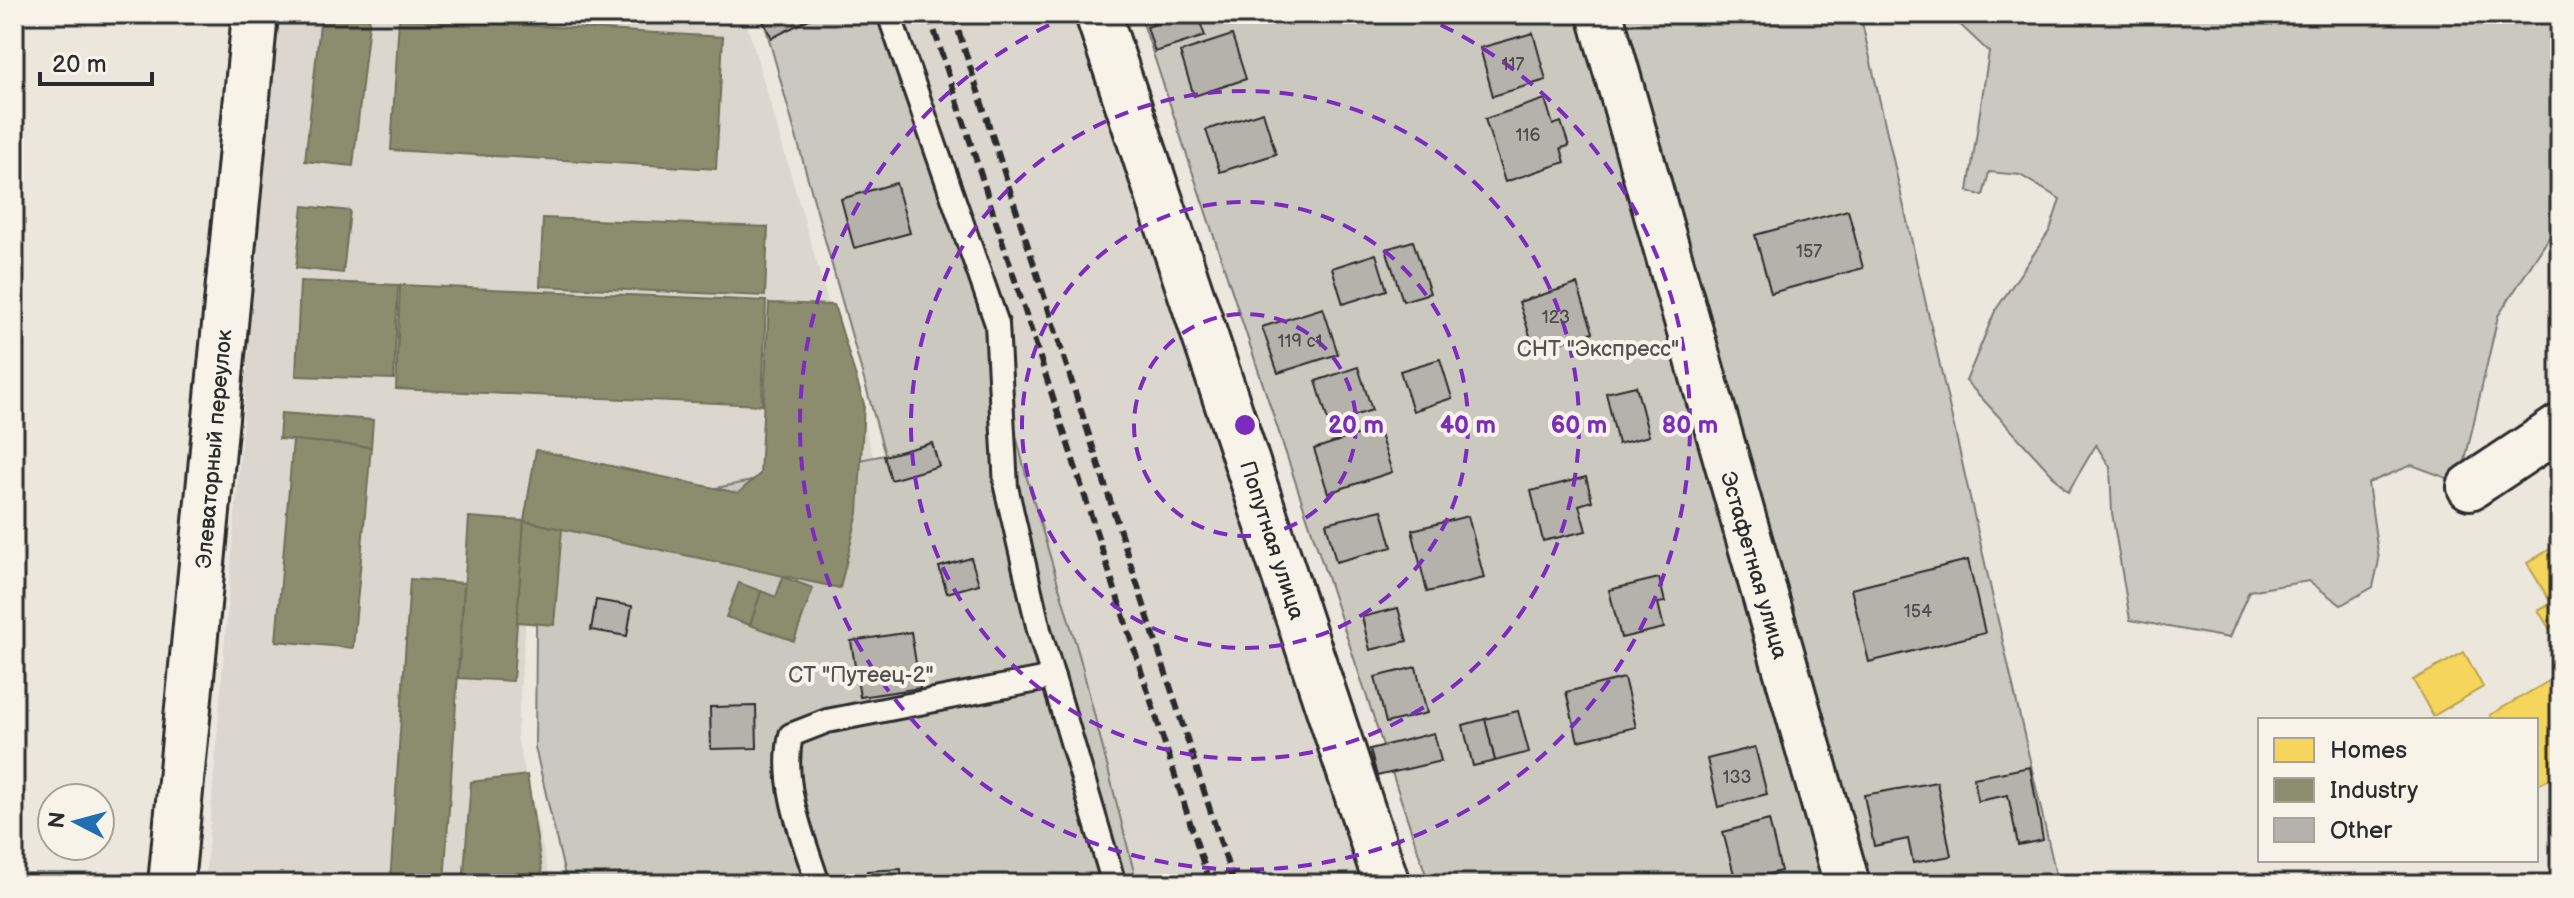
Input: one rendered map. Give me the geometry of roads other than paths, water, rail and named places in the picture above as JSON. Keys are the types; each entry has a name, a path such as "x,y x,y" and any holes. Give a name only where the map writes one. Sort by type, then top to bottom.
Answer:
{"street":[{"name":"Элеваторный переулок","path":"171,884 255,14"},
{"name":"Попутная улица","path":"1098,14 1387,884"},
{"name":"Эстафетная улица","path":"1600,14 1847,884"},
{"path":"2470,487 2560,427"}],"lane":[{"path":"889,14 997,324 1006,487 1053,677 1114,884"},
{"path":"818,884 794,810 786,757 791,735 827,721 1053,677"}],"railway":[{"path":"929,14 1210,884"},
{"path":"953,14 1234,884"}],"park label":[{"name":"СНТ \"Экспресс\"","path":"1598,348"},
{"name":"СТ \"Путеец-2\"","path":"861,674"}]}
